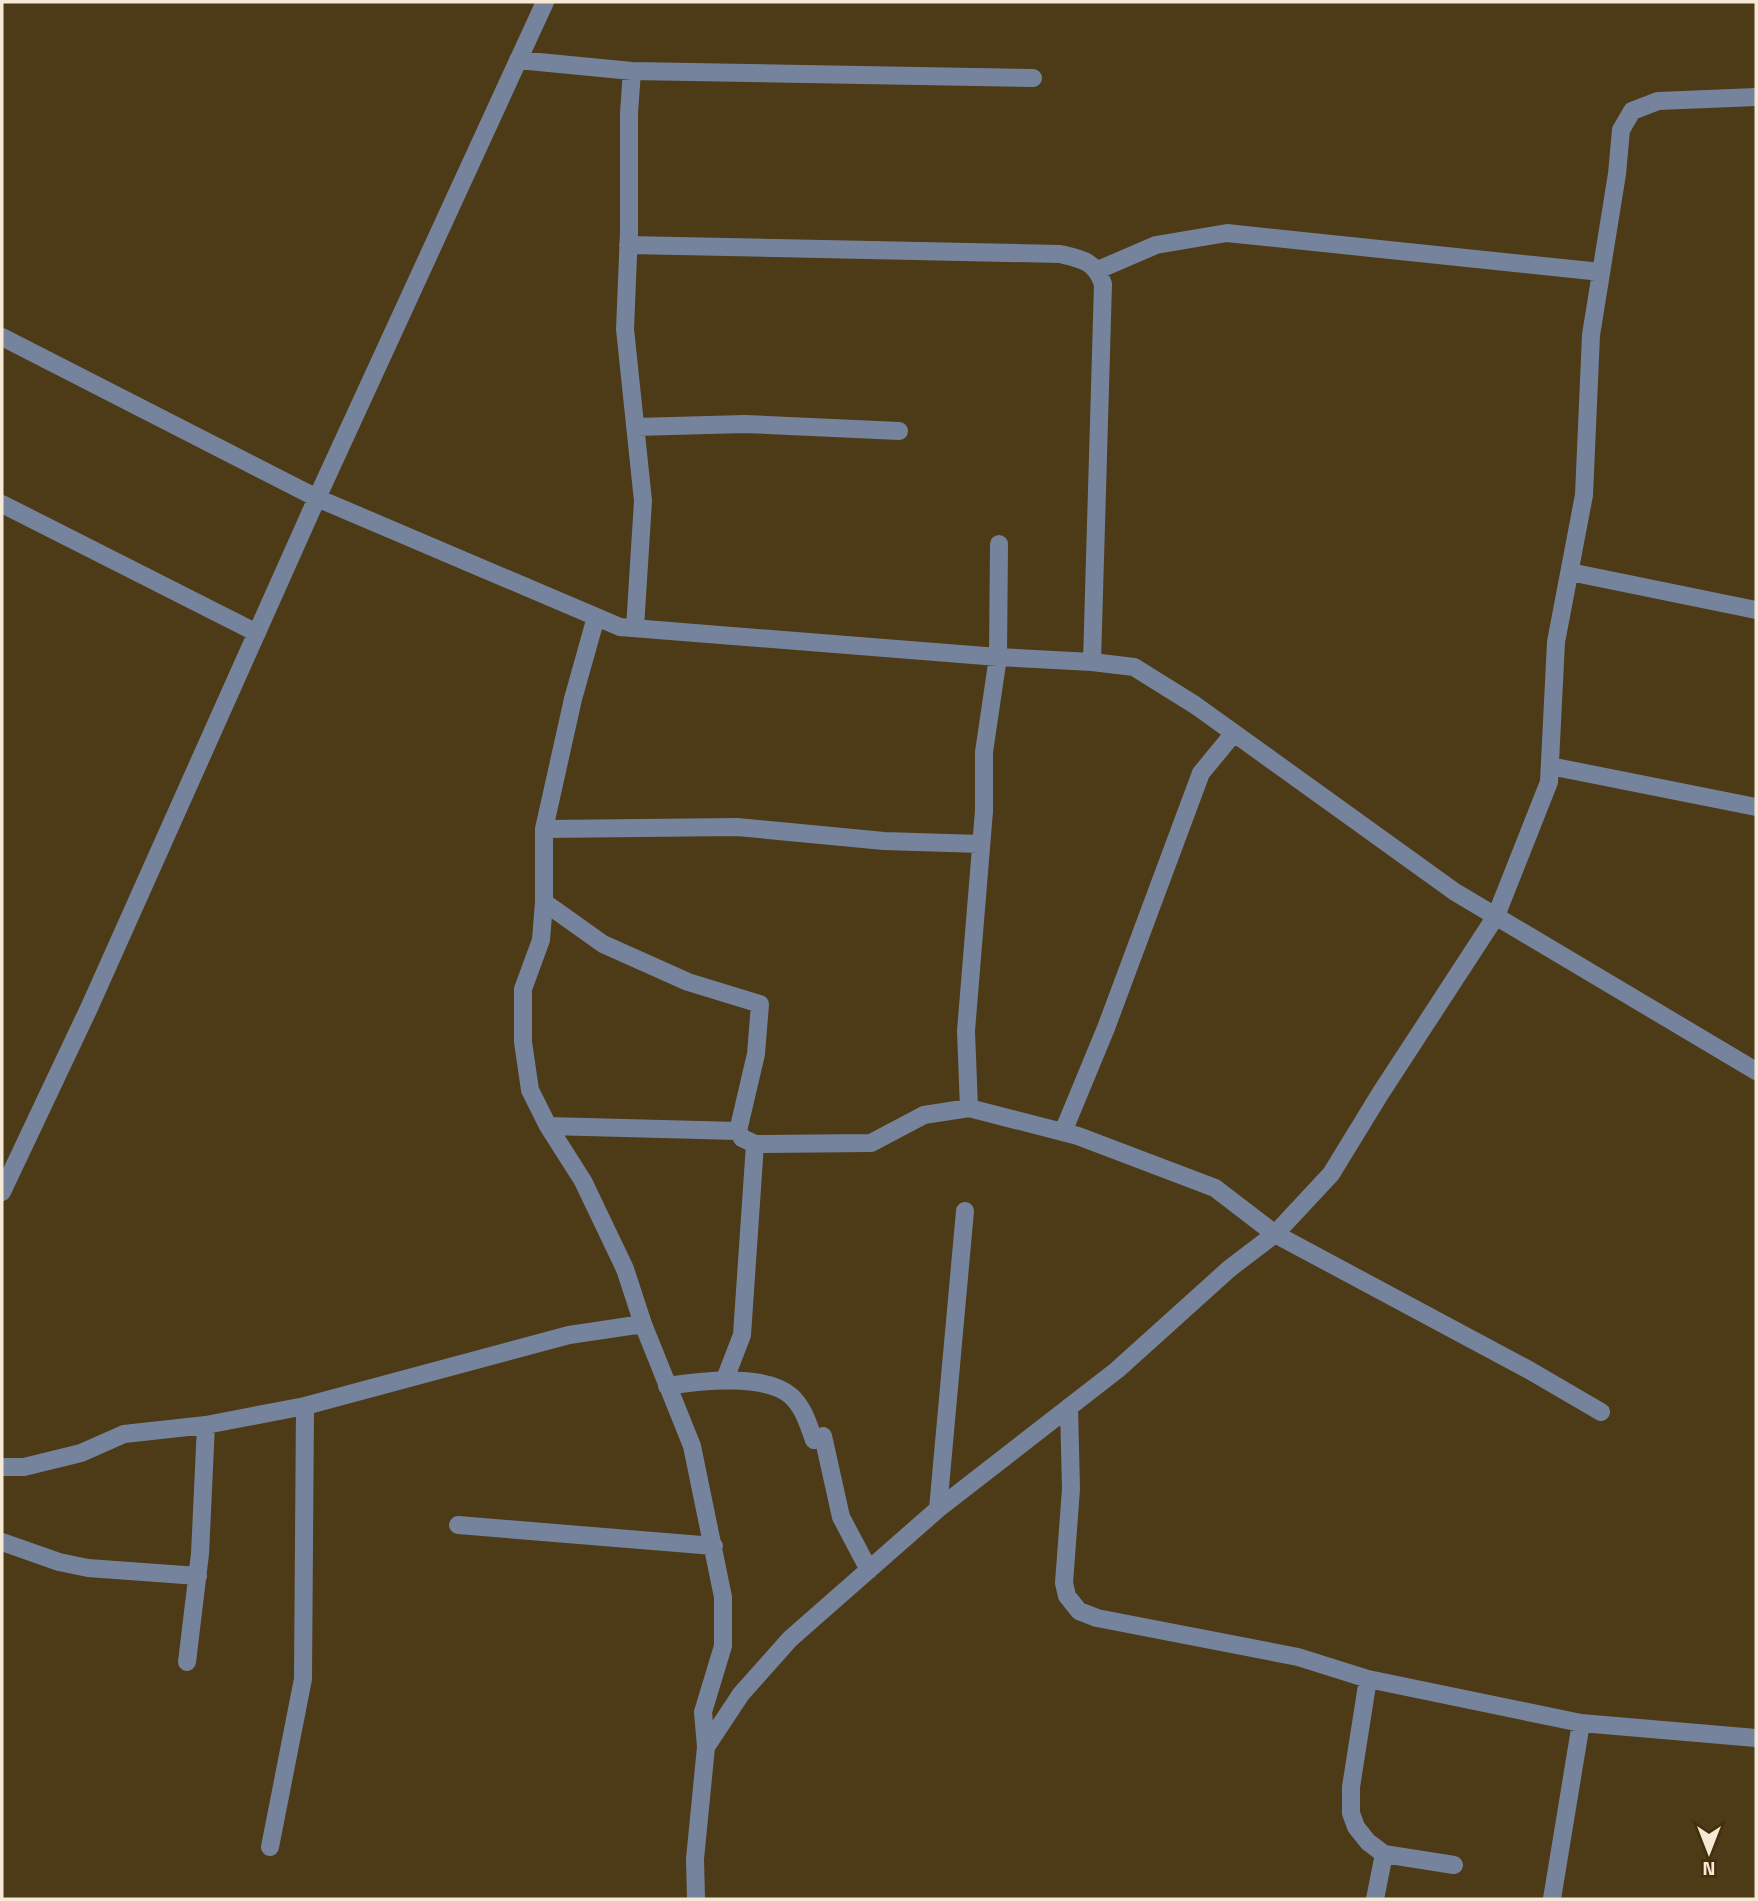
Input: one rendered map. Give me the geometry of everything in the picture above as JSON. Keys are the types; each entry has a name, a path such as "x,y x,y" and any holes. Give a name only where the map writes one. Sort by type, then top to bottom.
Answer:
{"street":[{"path":"2,1192 90,1006 317,498 545,2"},
{"path":"518,60 632,71 1033,78"},
{"path":"632,71 625,329 643,500 635,628"},
{"path":"706,1747 741,1694 790,1639 938,1510 1117,1370 1230,1269 1275,1234 1331,1174 1496,916 1549,782 1556,642 1584,495 1591,335 1617,174 1621,130 1632,111 1658,101 1756,97"},
{"path":"1098,270 1156,245 1227,233 1601,272"},
{"path":"628,245 1060,254 1082,259 1098,270 1103,284 1092,662"},
{"path":"2,337 317,498 620,627 1134,667 1195,705 1455,892 1756,1071"},
{"path":"635,427 745,424 899,430"},
{"path":"2,504 257,633"},
{"path":"970,1108 966,1031 981,844 984,752 998,657 999,544"},
{"path":"1570,572 1756,610"},
{"path":"596,617 573,699 544,829 541,940 523,989 523,1042 530,1090 583,1181 625,1269 643,1324 692,1446 714,1546 723,1597 723,1646 703,1712 706,1747 695,1859 696,1899"},
{"path":"1063,1132 1106,1028 1201,773 1234,733"},
{"path":"1550,766 1756,807"},
{"path":"544,829 737,827 884,841 981,844"},
{"path":"544,902 603,944 626,955 688,982 760,1004 756,1054 738,1132 742,1138 755,1144 871,1143 924,1115 970,1108 1079,1136 1215,1188 1275,1234 1530,1370 1601,1412"},
{"path":"548,1125 738,1132"},
{"path":"725,1379 743,1335 755,1144"},
{"path":"938,1510 965,1211"},
{"path":"2,1467 24,1467 81,1453 124,1434 206,1425 305,1406 569,1335 643,1324"},
{"path":"667,1386 725,1379 760,1384 790,1395 804,1412 818,1438 841,1517 869,1570"},
{"path":"270,1847 303,1679 305,1406"},
{"path":"1069,1407 1071,1489 1064,1584 1067,1596 1079,1611 1135,1627 1199,1636 1298,1657 1368,1679 1581,1723 1756,1738"},
{"path":"187,1662 198,1576 206,1425"},
{"path":"458,1525 714,1546"},
{"path":"2,1542 59,1562 88,1568 198,1576"},
{"path":"1368,1679 1351,1787 1351,1813 1356,1827 1368,1842 1384,1854 1454,1865"},
{"path":"1552,1899 1581,1723"},
{"path":"1375,1899 1384,1854"}]}
